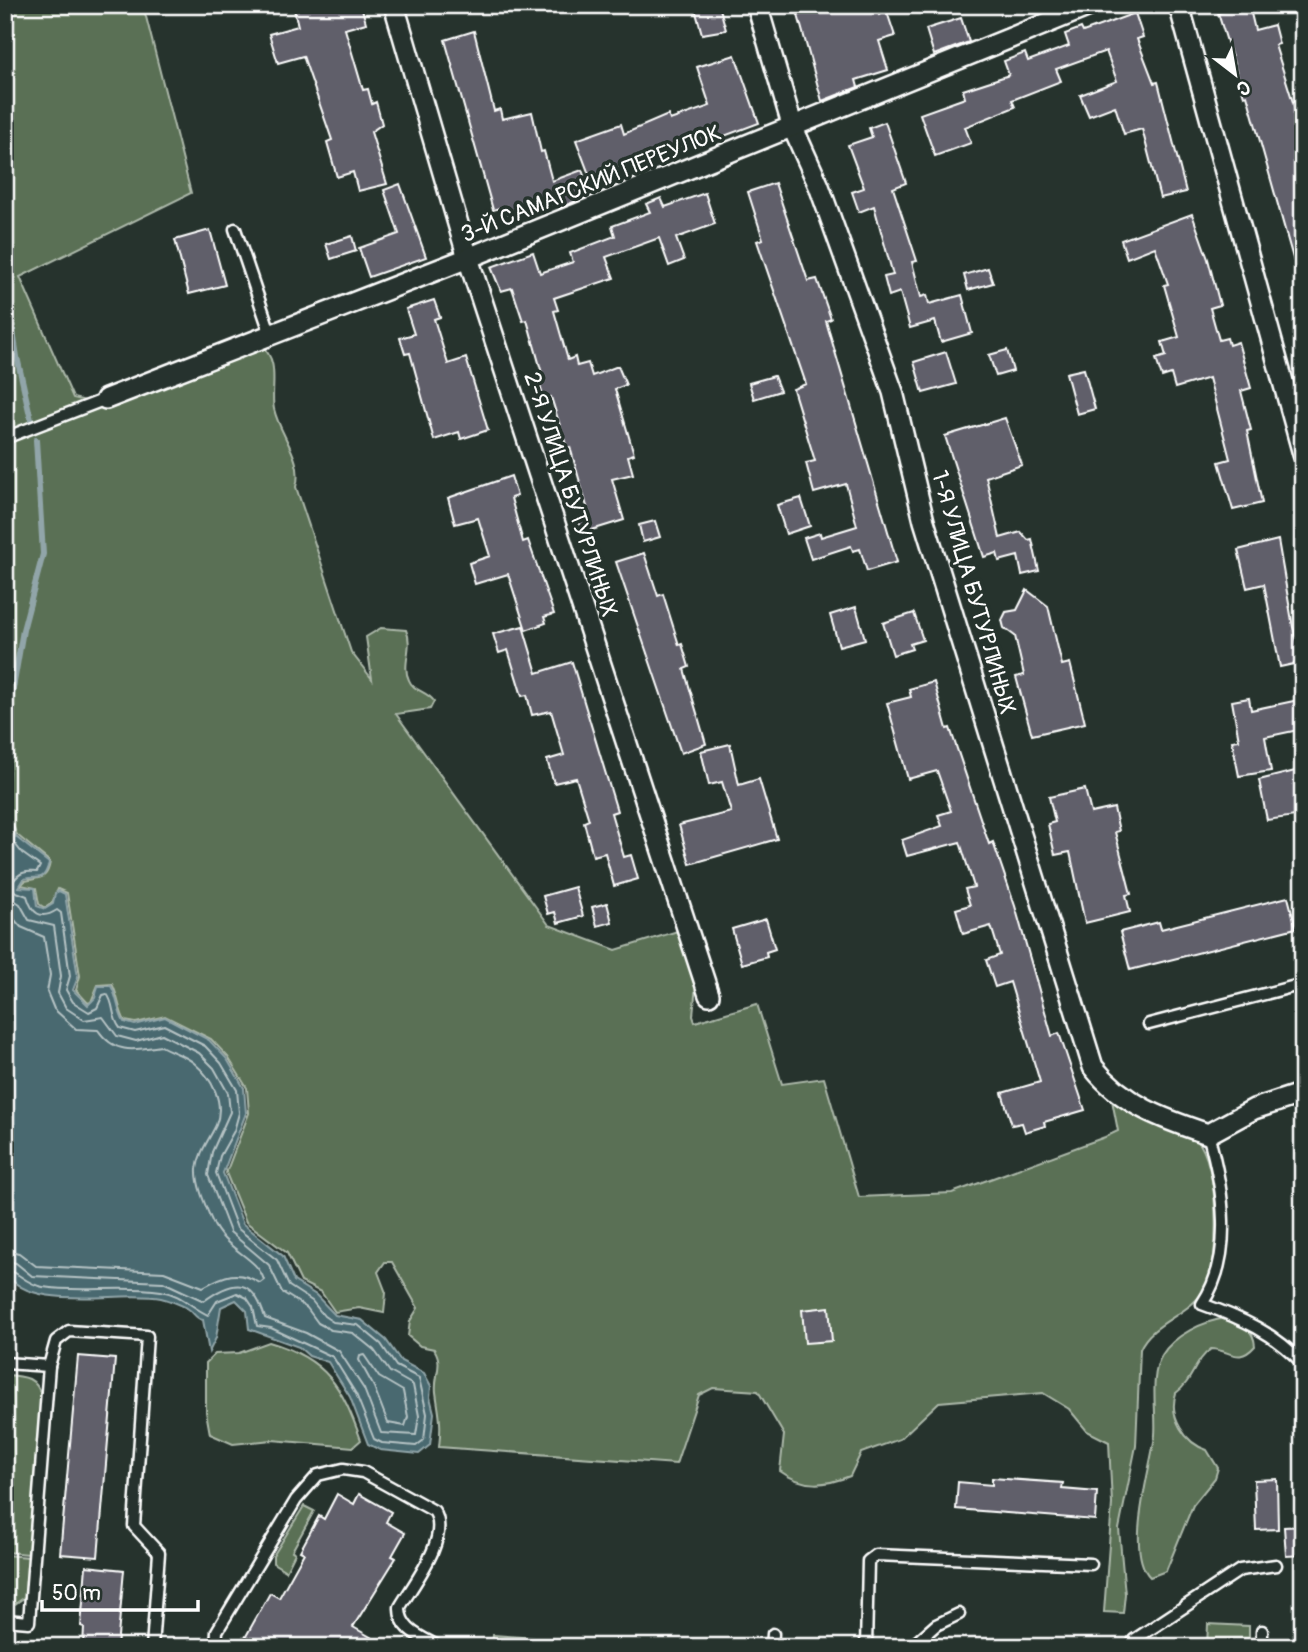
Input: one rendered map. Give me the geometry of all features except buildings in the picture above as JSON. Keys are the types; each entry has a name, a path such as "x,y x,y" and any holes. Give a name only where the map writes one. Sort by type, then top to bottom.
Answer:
{"street":[{"name":"2-Я УЛИЦА БУТУРЛИНЫХ","path":"394,5 468,258 709,995"},
{"name":"1-Я УЛИЦА БУТУРЛИНЫХ","path":"757,5 793,128 819,186 893,393 924,521 1093,1067 1110,1089 1164,1119 1208,1134"},
{"name":"3-Й САМАРСКИЙ ПЕРЕУЛОК","path":"106,399 468,258 1092,5"},
{"path":"1184,7 1303,454"},
{"path":"1208,1134 1254,1109 1303,1093"}],"lane":[{"path":"235,229 271,335"},
{"path":"5,438 106,399"},
{"path":"1149,1024 1303,984"},
{"path":"1208,1134 1222,1192 1222,1252 1215,1280 1202,1304 1252,1324 1285,1344 1303,1364"},
{"path":"5,1620 30,1622 49,1366 56,1340 69,1331 147,1336 134,1526 159,1553 152,1647"},
{"path":"5,1363 49,1366"},
{"path":"216,1647 217,1631 296,1500 318,1475 343,1469 376,1478 434,1511 439,1518 439,1538 400,1607 400,1616 410,1630 439,1647"},
{"path":"866,1647 868,1561 876,1555 1091,1564"},
{"path":"1131,1647 1133,1640 1240,1570 1276,1565"},
{"path":"911,1647 936,1625 959,1614"},
{"path":"1262,1631 1262,1647"},
{"path":"772,1647 773,1634"}],"green space":[{"path":"5,5 143,5 191,193 20,277 73,398 107,406 261,346 267,352 273,367 274,409 294,457 298,477 296,487 351,652 372,679 366,637 381,628 406,630 409,643 406,668 409,680 414,687 434,701 430,709 396,714 549,925 616,950 681,930 697,975 693,1016 695,1022 757,1004 782,1084 824,1078 859,1197 952,1193 1105,1137 1118,1131 1112,1100 1196,1139 1204,1151 1213,1189 1214,1255 1211,1274 1199,1297 1153,1331 1140,1349 1136,1446 1119,1529 1125,1594 1123,1613 1104,1612 1112,1504 1109,1442 1087,1431 1069,1409 1043,1393 939,1402 900,1439 861,1453 850,1476 814,1484 789,1477 780,1471 784,1435 758,1391 713,1388 699,1395 676,1464 439,1447 437,1354 434,1349 420,1346 408,1336 410,1321 418,1308 392,1262 385,1262 378,1272 386,1293 384,1313 359,1308 335,1312 321,1292 301,1282 287,1253 246,1222 226,1173 249,1113 247,1088 228,1057 211,1039 165,1016 136,1023 125,1021 112,984 98,985 91,1002 88,1003 76,990 80,976 67,893 58,889 52,903 45,908 39,904 36,888 21,885 44,875 50,862 17,835 5,808"},
{"path":"1226,1318 1246,1327 1255,1346 1239,1356 1211,1349 1176,1393 1174,1411 1180,1428 1192,1442 1207,1450 1218,1468 1215,1478 1193,1505 1166,1571 1150,1577 1143,1565 1139,1548 1139,1529 1155,1435 1155,1383 1158,1363 1167,1348 1182,1335 1208,1322"},
{"path":"269,1342 305,1357 330,1378 347,1405 361,1440 353,1447 272,1440 233,1444 210,1434 206,1412 206,1363 215,1354 239,1353"},
{"path":"5,1375 29,1379 37,1386 42,1398 29,1554 5,1552"},
{"path":"304,1506 314,1511 292,1551 295,1553 286,1571 273,1563 273,1556"},
{"path":"5,1555 29,1557 25,1597 15,1604 5,1605"},
{"path":"1208,1624 1249,1626 1249,1647 1207,1647"},
{"path":"493,1635 535,1638 535,1647 492,1647"}],"water":[{"path":"5,813 16,837 49,863 45,874 24,879 19,887 35,888 37,906 45,909 53,904 55,893 59,891 65,894 78,977 73,990 88,1005 95,998 98,986 111,986 124,1022 135,1025 165,1017 209,1040 227,1059 244,1088 246,1113 223,1173 243,1224 283,1256 294,1281 316,1295 335,1315 362,1320 386,1340 401,1361 424,1373 431,1386 430,1397 434,1413 430,1445 419,1454 380,1450 368,1444 350,1397 328,1362 309,1356 299,1347 249,1329 247,1311 236,1300 221,1307 216,1338 209,1352 203,1320 174,1302 143,1296 54,1296 33,1292 17,1284 5,1271"}],"waterway":[{"path":"5,279 17,357 31,420"},
{"path":"5,789 10,746 9,712 23,630 43,554 36,440"}]}
